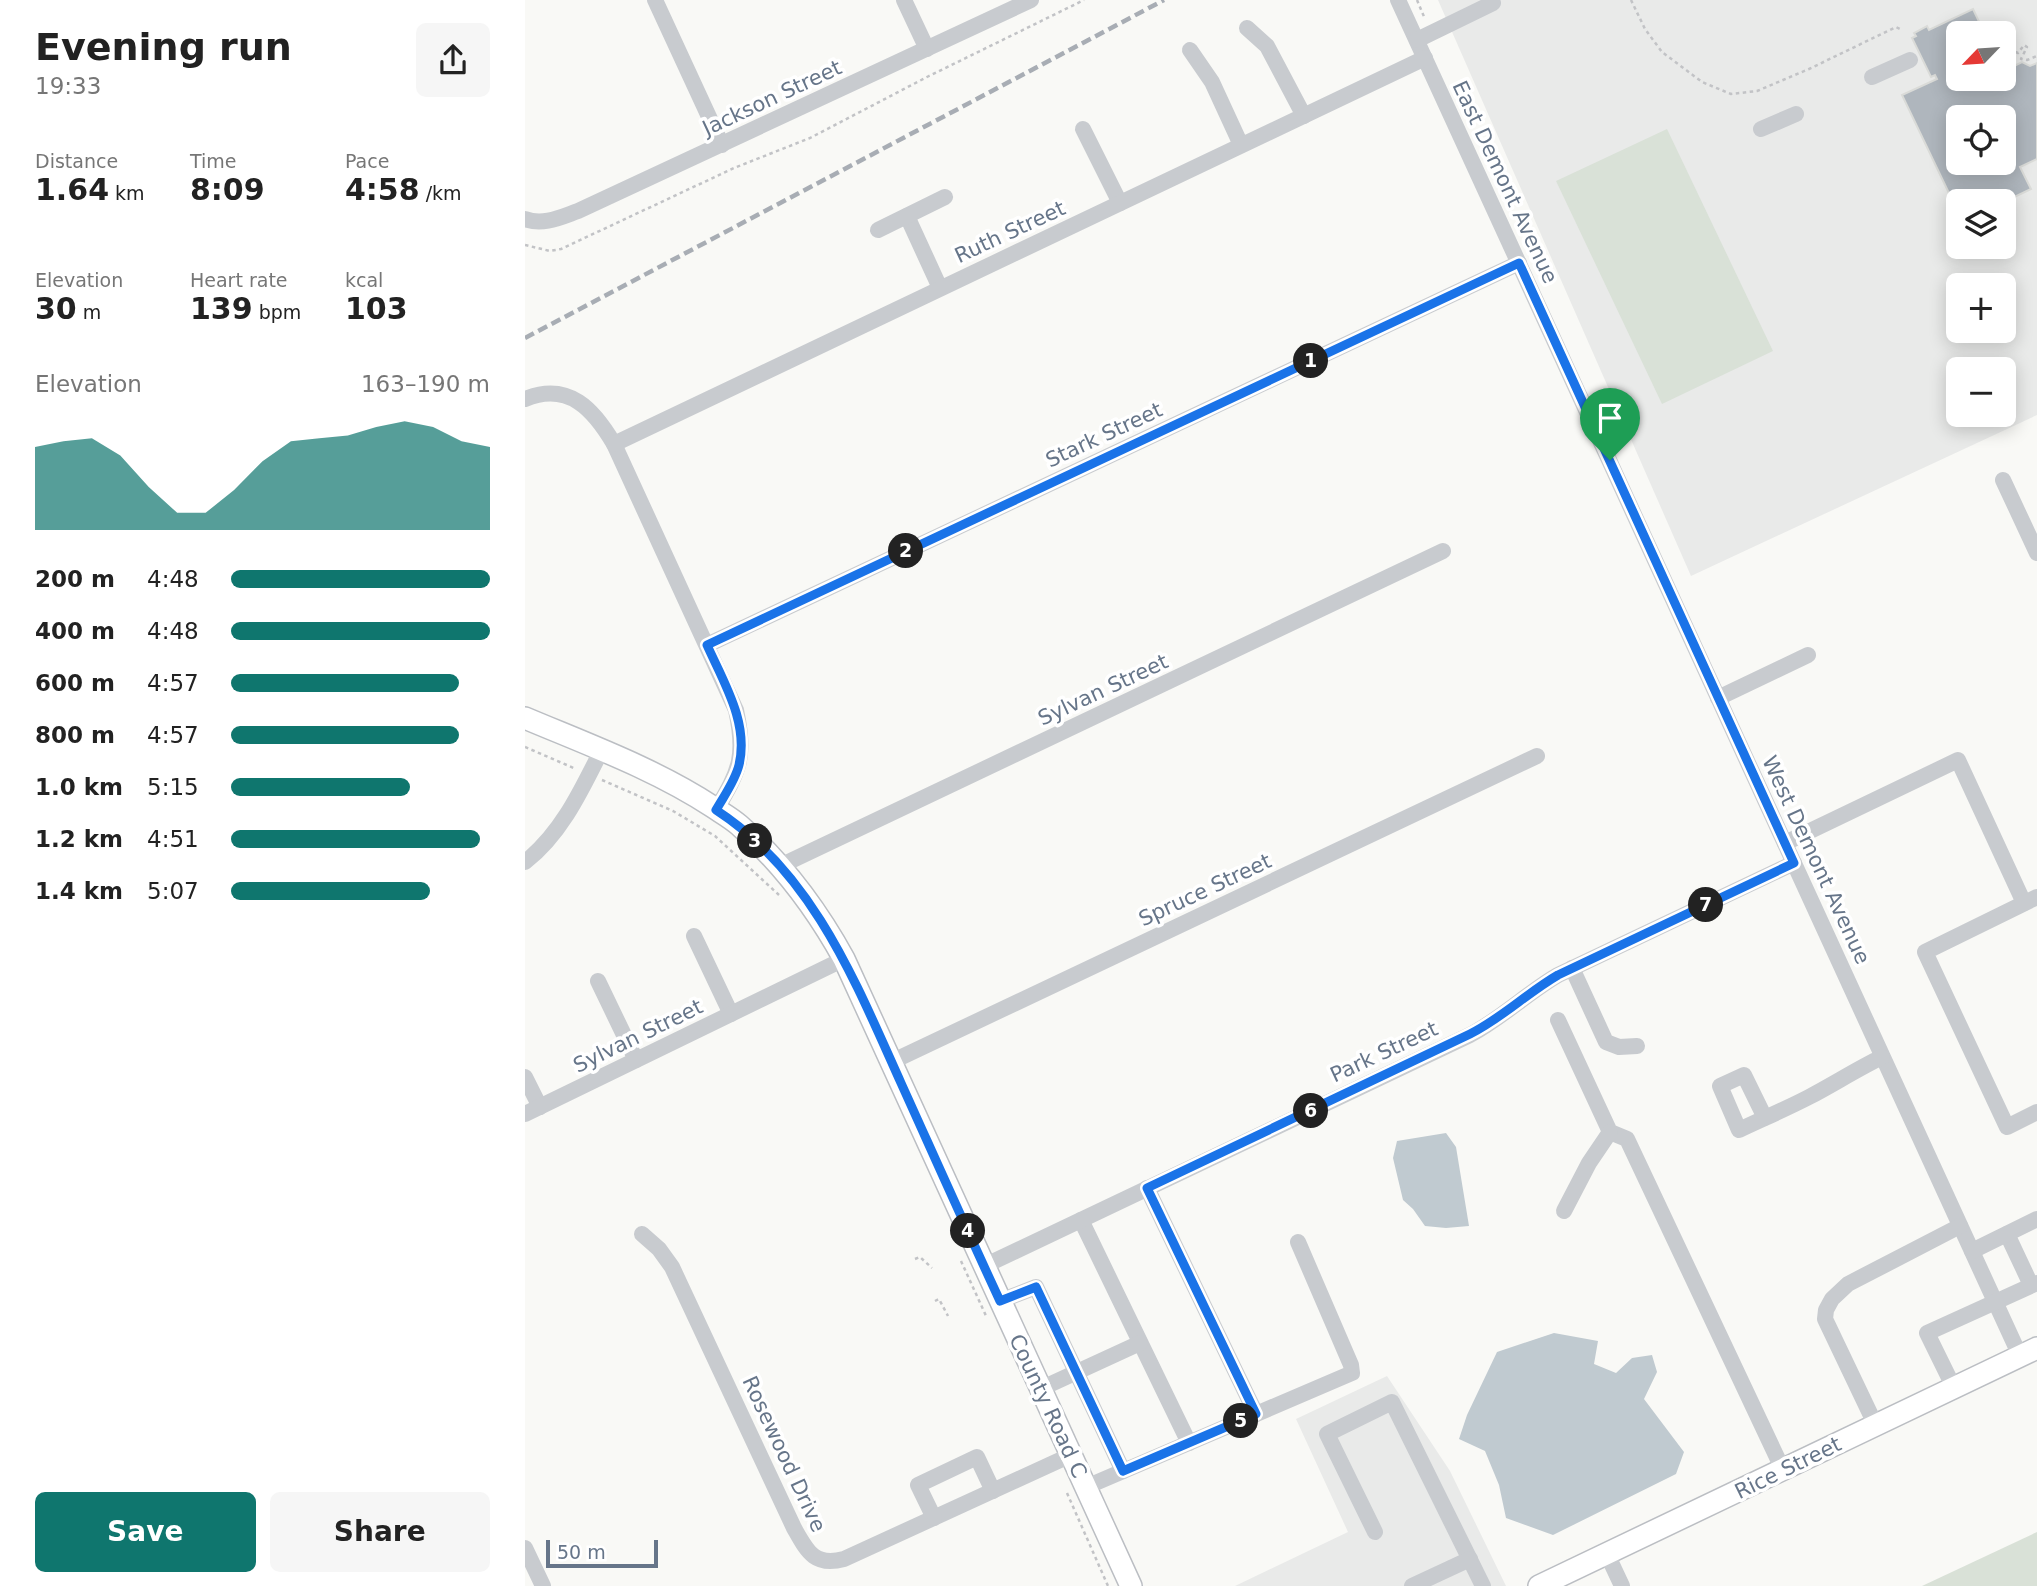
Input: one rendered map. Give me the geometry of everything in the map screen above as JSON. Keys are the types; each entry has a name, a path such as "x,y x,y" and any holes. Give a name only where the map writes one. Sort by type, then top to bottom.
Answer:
{"main road":[{"name":"County Road C","path":"525,718 651,772 738,824 780,866 811,903 844,959 1071,1455 1076,1489 1131,1586"},
{"name":"Rice Street","path":"1539,1586 2029,1352"}],"street":[{"path":"655,0 722,145"},
{"path":"904,0 927,49"},
{"name":"Jackson Street","path":"526,220 547,222 578,211 1031,0"},
{"name":"East Demont Avenue","path":"1398,0 1424,36 1425,58 1573,381"},
{"path":"1424,36 1493,3"},
{"path":"1247,28 1268,46 1304,116"},
{"path":"1190,50 1212,82 1241,145"},
{"name":"Ruth Street","path":"614,444 1425,58"},
{"path":"1872,77 1910,60"},
{"path":"1761,129 1795,114"},
{"path":"1083,129 1120,203"},
{"path":"878,230 945,197"},
{"path":"907,216 940,288"},
{"name":"Stark Street","path":"707,645 1519,263"},
{"name":"West Demont Avenue","path":"1573,381 1995,1301 2029,1352"},
{"path":"525,399 545,393 576,400 590,410 614,444 736,710 743,739 738,768 716,810"},
{"path":"2003,480 2037,553"},
{"name":"Sylvan Street","path":"780,866 1443,551"},
{"path":"1718,698 1808,655"},
{"path":"525,862 537,853 566,816 601,751"},
{"name":"Spruce Street","path":"891,1062 1537,756"},
{"path":"1785,843 1958,760 2031,900 1925,952 2007,1127 2037,1112"},
{"name":"Park Street","path":"984,1266 1480,1030 1505,1014 1535,989 1572,968 1794,863"},
{"path":"694,936 731,1014"},
{"name":"Sylvan Street","path":"532,1110 844,959"},
{"path":"1572,968 1603,1038 1619,1048 1637,1046"},
{"path":"599,981 636,1060"},
{"path":"1558,1020 1610,1132 1627,1139 1783,1470"},
{"path":"1765,1118 1882,1057"},
{"path":"525,1077 532,1110"},
{"path":"1564,1211 1610,1132"},
{"path":"1147,1188 1256,1414"},
{"path":"1972,1251 2037,1219"},
{"path":"1081,1220 1189,1443"},
{"path":"1876,1426 1825,1319 1826,1310 1832,1299 1848,1284 1960,1226"},
{"name":"Rosewood Drive","path":"642,1234 659,1249 673,1267 794,1528 813,1557 823,1561 844,1559 1071,1455"},
{"path":"1954,1388 1927,1333 2034,1284 2007,1234"},
{"path":"1076,1489 1352,1373 1352,1365 1298,1242"},
{"path":"1000,1301 1036,1287 1123,1471"},
{"path":"1041,1389 1140,1343"},
{"path":"1375,1532 1327,1434 1392,1402 1483,1586"},
{"path":"934,1518 918,1485 977,1457 993,1491"},
{"path":"525,1548 543,1586"},
{"path":"1607,1554 1622,1586"},
{"path":"1412,1586 1469,1559"}],"path":[{"path":"525,245 549,251 561,249 734,168 810,138 1084,0"},
{"path":"1417,0 1424,36"},
{"path":"1631,0 1644,29 1662,52 1702,82 1731,94 1758,91 1896,27 1900,29"},
{"path":"2016,52 2024,46 2027,47 2021,59 2037,56"},
{"path":"525,747 580,771"},
{"path":"600,779 673,811 715,836 779,895"},
{"path":"915,1259 920,1258 932,1268"},
{"path":"935,1301 939,1298 948,1316"},
{"path":"1076,1489 1108,1586"}],"shaded area":[{"path":"1438,0 2037,0 2037,415 2016,425 2016,357 1946,357 1946,427 2011,427 1691,576"},
{"path":"1667,129 1773,351 1662,404 1556,181"},
{"path":"1446,1133 1456,1147 1469,1226 1425,1226 1403,1200 1393,1158 1397,1141"},
{"path":"1554,1333 1598,1341 1594,1364 1616,1373 1632,1358 1652,1355 1657,1372 1644,1399 1684,1452 1676,1474 1553,1535 1506,1518 1499,1485 1485,1451 1459,1439 1467,1415 1497,1352"},
{"path":"1387,1376 1450,1471 1506,1586 1235,1586 1348,1532 1296,1419"},
{"path":"2037,1532 2037,1586 1922,1586"}],"building":[{"path":"1973,9 1979,21 1948,21"},
{"path":"1946,22 1946,91 2016,91 2016,65 2022,62 2030,66 2037,63 2037,159 2020,167 2031,189 2016,196 2016,189 1947,189 1902,95 1937,79 1935,75 1931,77 1912,38 1916,36 1914,33 1927,26 1929,30"}],"railway":[{"path":"525,338 1164,0"}],"route":[{"path":"1519,263 1610,460 1794,863 1558,975 1535,989 1489,1025 1147,1188 1256,1414 1123,1471 1036,1287 1000,1301 844,959 811,903 796,883 738,824 716,810 738,768 743,739 736,710 707,645 1519,263"}]}
